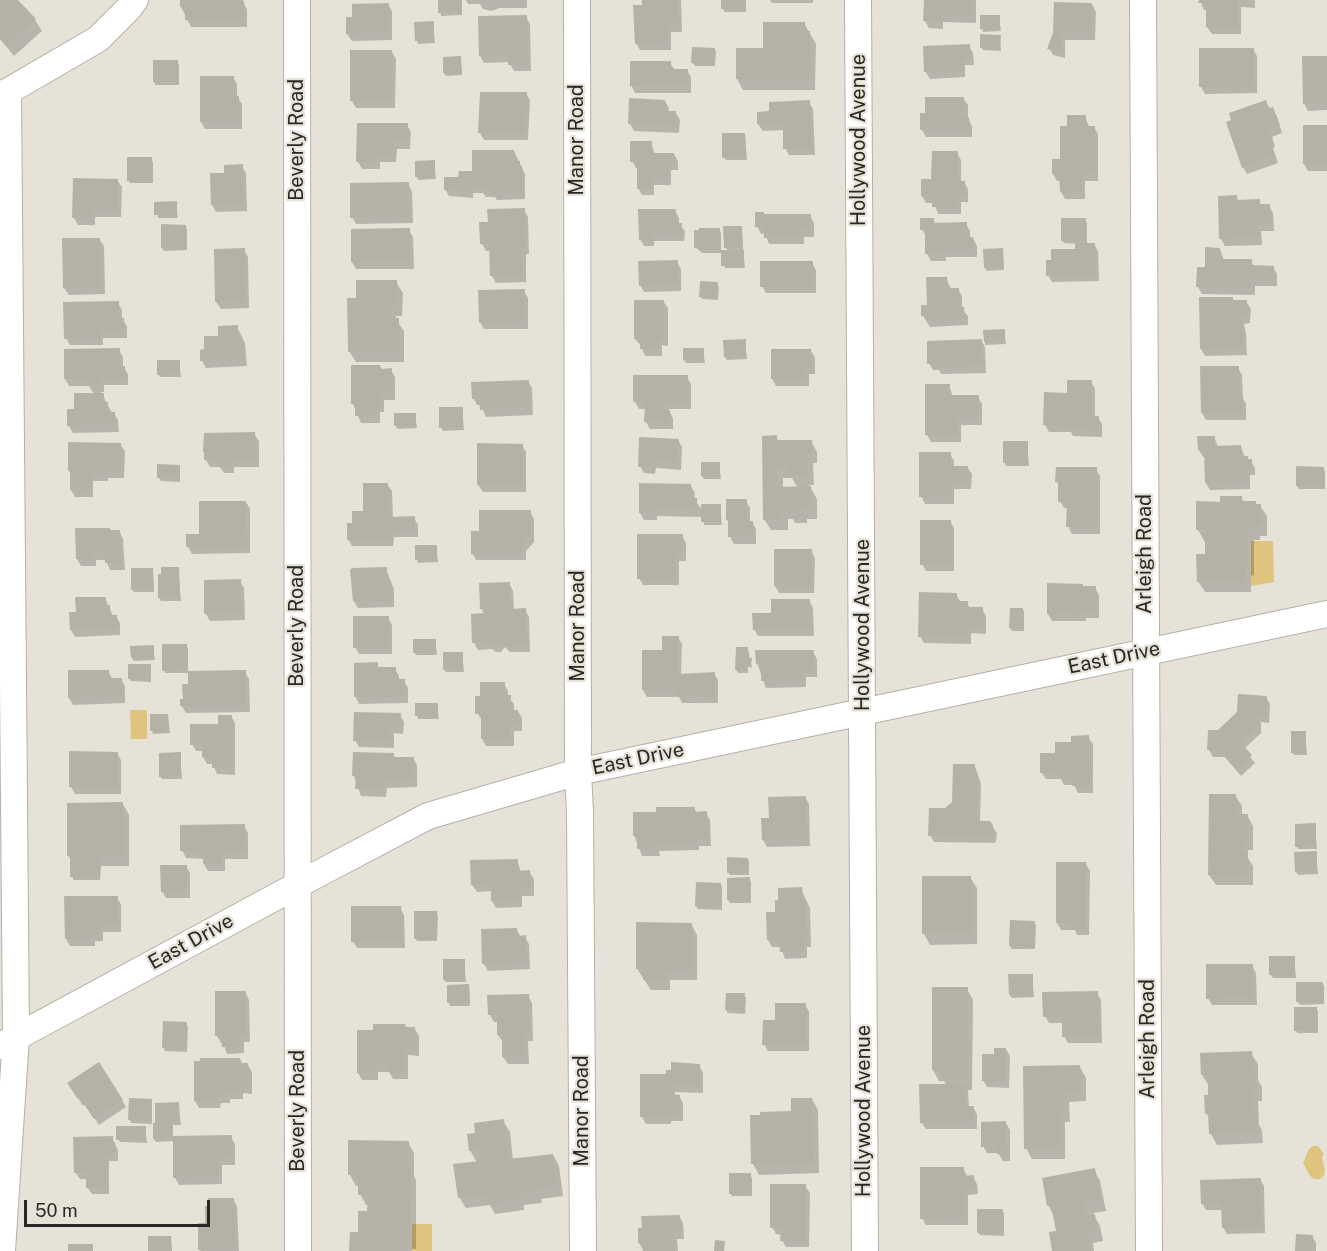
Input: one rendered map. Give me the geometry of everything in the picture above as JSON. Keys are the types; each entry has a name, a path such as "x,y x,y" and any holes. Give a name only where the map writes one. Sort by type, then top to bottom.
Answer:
{"street":[{"path":"2,1251 8,1042 4,94 98,39 135,0"},
{"name":"Beverly Road","path":"297,0 297,1251"},
{"name":"Manor Road","path":"577,0 578,772 583,1251"},
{"name":"Hollywood Avenue","path":"858,0 865,1251"},
{"name":"Arleigh Road","path":"1143,0 1149,1251"},
{"name":"East Drive","path":"8,1042 297,884 428,816 578,772 1327,614"}],"shaded area":[{"path":"1251,541 1273,541 1274,582 1251,586"},
{"path":"130,710 147,710 147,739 131,739"},
{"path":"1318,1146 1324,1154 1322,1158 1325,1170 1320,1179 1310,1176 1303,1163 1309,1149"},
{"path":"412,1224 432,1224 432,1251 412,1251"}],"building":[{"path":"0,0 18,0 36,19 7,46 0,38"},
{"path":"180,0 244,1 244,20 185,20 185,7 180,7"},
{"path":"438,0 461,0 461,12 438,13"},
{"path":"642,0 678,0 679,25 668,25 668,43 635,44 633,5 642,5"},
{"path":"721,0 745,0 745,10 721,9"},
{"path":"924,0 973,0 973,16 940,16 940,22 923,21"},
{"path":"1199,0 1238,0 1238,28 1206,27 1206,3 1198,3"},
{"path":"1054,2 1092,3 1092,33 1062,33 1062,52 1047,49 1053,33"},
{"path":"389,3 389,33 346,34 346,17 352,17 352,4"},
{"path":"527,15 528,65 508,65 508,56 479,56 478,16"},
{"path":"980,15 1000,15 1000,29 980,29"},
{"path":"434,21 434,40 415,41 414,22"},
{"path":"763,22 805,22 805,31 810,31 810,79 736,79 736,48 763,48"},
{"path":"980,34 1001,35 1000,48 980,48"},
{"path":"970,44 971,58 962,59 962,71 924,72 923,46"},
{"path":"692,47 715,48 714,64 691,63"},
{"path":"1199,48 1254,48 1254,87 1199,87"},
{"path":"350,50 392,50 392,101 350,101"},
{"path":"461,56 462,73 443,73 443,57"},
{"path":"1302,56 1327,56 1327,104 1303,104"},
{"path":"153,60 178,60 178,82 153,82"},
{"path":"630,61 671,61 671,69 688,69 688,86 630,86"},
{"path":"200,76 234,76 233,96 239,96 239,122 200,122"},
{"path":"480,92 527,92 525,133 478,133"},
{"path":"925,97 964,97 964,113 955,113 955,117 969,117 969,130 920,130 920,113 925,113"},
{"path":"629,98 665,100 665,111 676,111 676,126 628,124"},
{"path":"810,100 812,148 783,149 783,124 757,124 757,112 769,111 769,102"},
{"path":"1266,100 1269,109 1273,107 1280,126 1269,130 1275,156 1242,168 1226,122 1231,120 1229,113"},
{"path":"1067,115 1086,115 1086,126 1095,126 1095,174 1082,174 1082,192 1060,192 1059,174 1052,174 1052,159 1060,159 1060,126 1067,126"},
{"path":"357,123 408,123 407,142 394,142 393,156 377,155 377,162 356,162"},
{"path":"1303,125 1327,125 1327,164 1303,164"},
{"path":"722,133 745,133 746,157 722,158"},
{"path":"630,141 652,141 652,153 674,153 675,164 668,164 668,178 651,178 651,189 637,189 637,162 630,162"},
{"path":"472,150 514,150 515,161 520,161 520,166 522,166 522,193 491,193 491,190 480,191 480,186 470,186 470,192 444,190 444,177 458,177 459,171 472,171"},
{"path":"932,151 958,151 958,181 965,181 965,195 958,195 957,207 932,207 932,197 921,196 921,179 931,179"},
{"path":"127,157 152,157 152,180 127,181"},
{"path":"435,160 435,177 415,177 415,161"},
{"path":"243,164 243,204 211,205 210,173 224,173 224,165"},
{"path":"73,178 118,179 118,211 92,210 92,218 72,218"},
{"path":"409,182 409,217 350,218 350,183"},
{"path":"1237,195 1237,200 1260,199 1260,204 1270,204 1271,224 1258,225 1259,238 1219,239 1218,196"},
{"path":"177,201 177,215 154,215 154,202"},
{"path":"525,208 526,248 522,248 523,276 490,276 489,244 480,244 479,222 488,222 487,209"},
{"path":"638,209 676,209 676,223 682,223 681,234 651,234 651,240 639,240"},
{"path":"755,212 811,214 811,230 801,230 801,238 764,238 763,227 755,227"},
{"path":"920,218 934,218 934,223 967,222 967,237 973,237 974,250 943,250 943,254 925,254 925,230 920,230"},
{"path":"1061,218 1086,218 1086,242 1061,241"},
{"path":"161,224 186,225 186,248 161,248"},
{"path":"723,226 742,226 743,247 724,248"},
{"path":"410,228 410,262 351,262 351,229"},
{"path":"699,228 720,228 720,250 694,248 694,230 699,230"},
{"path":"62,238 100,238 102,287 63,288"},
{"path":"1075,243 1095,243 1096,275 1046,276 1046,260 1051,260 1051,249 1075,249"},
{"path":"1205,247 1220,248 1220,259 1252,259 1252,265 1274,266 1274,279 1251,279 1252,288 1196,287 1197,267 1205,267"},
{"path":"245,248 246,302 215,302 214,249"},
{"path":"1003,248 1004,268 984,268 983,249"},
{"path":"721,250 744,250 744,266 721,266"},
{"path":"678,260 678,285 639,286 638,261"},
{"path":"760,261 813,261 813,287 760,287"},
{"path":"926,277 947,277 948,288 959,288 959,307 964,307 965,319 925,320 925,316 921,316 921,305 927,305"},
{"path":"356,280 397,280 397,305 391,305 391,318 399,318 399,352 348,352 347,298 356,298"},
{"path":"700,281 718,282 717,298 699,297"},
{"path":"525,289 525,322 479,323 478,290"},
{"path":"1199,297 1233,297 1233,300 1247,300 1247,317 1241,317 1243,349 1200,349"},
{"path":"634,300 664,300 664,339 659,339 659,349 640,349 640,339 634,339"},
{"path":"119,301 119,318 124,318 124,331 100,332 100,338 64,339 63,302"},
{"path":"238,325 244,359 200,361 200,350 204,349 204,336 218,336 218,326"},
{"path":"1005,329 1005,342 984,342 983,330"},
{"path":"746,339 746,356 724,357 723,340"},
{"path":"982,339 983,366 936,368 936,364 927,364 927,341"},
{"path":"120,348 120,366 125,366 125,379 101,379 101,385 87,385 87,379 64,379 64,349"},
{"path":"683,348 704,348 704,361 683,360"},
{"path":"771,349 811,349 811,367 805,367 805,379 771,379"},
{"path":"157,360 180,360 180,374 157,375"},
{"path":"351,365 380,365 381,369 392,368 392,393 381,393 381,405 377,405 377,416 355,416 355,404 351,404"},
{"path":"1200,366 1239,366 1239,395 1243,395 1243,413 1201,413"},
{"path":"633,375 688,375 688,403 664,402 664,409 670,410 670,423 644,422 645,402 633,402"},
{"path":"529,380 530,408 480,410 479,398 472,399 471,382"},
{"path":"1067,380 1092,380 1091,416 1099,416 1099,431 1068,430 1068,426 1043,425 1044,392 1067,393"},
{"path":"925,384 950,384 950,395 979,395 978,418 958,418 958,435 925,435"},
{"path":"74,393 104,393 104,402 108,402 108,412 115,412 115,425 67,426 67,409 74,409"},
{"path":"439,407 463,407 463,427 439,428"},
{"path":"394,413 416,413 416,426 394,426"},
{"path":"255,432 255,460 230,460 231,467 218,467 218,460 204,460 204,433"},
{"path":"777,435 777,440 812,440 812,452 808,453 808,475 788,475 788,467 777,468 778,487 811,486 812,508 802,508 802,512 788,513 788,508 782,508 782,519 763,520 762,436"},
{"path":"1197,436 1215,436 1215,446 1241,445 1242,456 1252,459 1252,468 1247,468 1247,482 1205,483 1204,450 1198,450"},
{"path":"639,437 679,439 678,463 652,462 652,467 638,467"},
{"path":"1003,441 1028,441 1028,463 1003,463"},
{"path":"68,442 121,443 121,472 105,472 105,475 90,474 90,490 70,490"},
{"path":"477,443 523,444 523,485 477,485"},
{"path":"919,452 951,452 951,466 968,466 968,482 951,482 951,497 919,497"},
{"path":"701,462 720,462 720,477 701,476"},
{"path":"157,464 180,465 180,479 157,478"},
{"path":"1296,466 1324,467 1324,486 1296,486"},
{"path":"1056,467 1097,467 1097,527 1066,527 1067,502 1058,502 1058,482 1055,482"},
{"path":"363,483 388,483 390,517 415,516 415,530 390,531 390,540 347,540 347,523 352,523 352,511 363,511"},
{"path":"639,483 691,484 691,497 697,498 697,510 654,509 654,514 639,513"},
{"path":"1220,496 1242,496 1242,501 1256,501 1256,504 1261,504 1261,525 1248,529 1246,582 1197,582 1196,554 1205,554 1205,530 1196,530 1196,501 1220,502"},
{"path":"726,499 747,499 747,521 753,521 753,537 728,537"},
{"path":"199,501 246,501 247,547 186,547 186,534 199,534"},
{"path":"701,504 721,504 721,522 701,522"},
{"path":"479,510 531,510 531,534 523,543 523,554 471,554 471,531 479,531"},
{"path":"920,520 951,520 951,564 920,565"},
{"path":"75,528 120,530 122,563 105,563 105,553 93,553 93,559 76,559"},
{"path":"637,534 683,534 682,554 676,554 676,579 637,579"},
{"path":"415,545 437,545 437,560 415,560"},
{"path":"774,549 812,549 811,587 774,586"},
{"path":"161,567 179,567 180,598 158,598 158,574 161,574"},
{"path":"387,567 387,581 391,580 391,601 353,601 350,570 352,568"},
{"path":"131,568 153,568 154,589 131,590"},
{"path":"241,579 242,614 204,614 204,580"},
{"path":"510,582 511,609 526,608 527,645 505,646 500,641 498,645 491,645 487,642 472,643 471,614 486,613 485,609 480,609 479,583"},
{"path":"1047,583 1096,586 1096,611 1083,611 1083,615 1047,614"},
{"path":"919,592 957,593 957,601 968,601 968,607 983,607 983,627 968,627 968,638 918,637"},
{"path":"75,597 106,597 106,605 110,605 110,615 117,615 117,629 70,630 69,612 76,612"},
{"path":"771,599 810,599 811,629 753,630 752,613 771,613"},
{"path":"1010,608 1023,608 1023,629 1009,628"},
{"path":"353,616 389,616 389,647 353,648"},
{"path":"662,636 679,636 678,674 715,672 715,697 677,696 677,690 642,690 642,650 662,650"},
{"path":"413,639 436,639 436,652 413,653"},
{"path":"162,644 187,644 187,670 162,671"},
{"path":"154,645 154,658 131,658 130,646"},
{"path":"736,647 748,647 748,658 752,658 751,665 747,665 747,670 735,670"},
{"path":"755,650 814,650 814,671 803,671 803,680 761,681 761,664 756,664"},
{"path":"443,652 463,652 463,670 443,670"},
{"path":"378,662 378,667 396,667 396,679 405,679 405,697 354,697 354,663"},
{"path":"128,664 151,664 151,679 128,679"},
{"path":"68,670 109,670 109,678 122,678 122,696 68,698"},
{"path":"246,670 246,706 180,706 180,699 183,699 182,684 188,684 188,671"},
{"path":"480,682 505,682 505,695 511,695 511,710 518,710 518,724 511,724 510,739 481,739 481,714 475,714 475,696 480,696"},
{"path":"1238,694 1267,696 1266,716 1258,716 1258,726 1240,742 1252,755 1237,770 1219,751 1207,750 1208,730 1218,730 1237,712"},
{"path":"415,703 438,703 438,716 415,716"},
{"path":"354,712 401,713 400,727 391,727 390,741 353,741"},
{"path":"150,714 168,714 169,731 150,731"},
{"path":"218,715 232,715 232,768 212,768 212,757 202,757 202,745 190,745 190,724 218,724"},
{"path":"1291,731 1306,731 1306,753 1291,753"},
{"path":"1089,735 1090,786 1072,786 1072,778 1058,778 1058,773 1040,773 1040,753 1055,753 1055,742 1071,742 1071,736"},
{"path":"69,751 118,752 118,788 69,787"},
{"path":"181,752 181,776 159,777 159,753"},
{"path":"353,752 394,753 394,757 414,757 413,780 383,781 383,790 355,789 356,776 352,776"},
{"path":"953,764 975,764 975,775 978,775 977,821 990,821 993,825 993,834 990,837 928,836 929,808 945,808 952,802"},
{"path":"1209,794 1236,794 1236,814 1248,814 1248,839 1243,839 1243,853 1248,853 1247,875 1208,875"},
{"path":"806,796 807,839 762,840 761,818 769,818 768,797"},
{"path":"123,802 124,856 100,856 100,877 70,877 70,856 67,856 67,803"},
{"path":"656,807 695,807 695,812 707,811 708,839 696,839 696,843 656,844 657,849 637,849 637,836 633,836 633,812 656,812"},
{"path":"1316,823 1316,846 1295,847 1295,824"},
{"path":"245,824 245,852 222,852 222,864 203,864 203,852 180,851 180,825"},
{"path":"1317,851 1317,871 1295,872 1294,852"},
{"path":"727,857 748,858 748,873 727,873"},
{"path":"518,859 518,871 530,870 531,889 519,890 519,900 491,901 491,885 471,885 470,860"},
{"path":"1056,862 1086,862 1086,929 1072,929 1072,924 1056,923"},
{"path":"160,865 187,865 187,891 161,892"},
{"path":"922,876 971,876 972,933 922,934"},
{"path":"750,877 750,900 727,900 727,878"},
{"path":"696,882 721,883 721,907 695,906"},
{"path":"802,887 803,900 806,900 807,940 804,940 804,952 780,952 779,940 767,940 766,912 775,912 778,888"},
{"path":"64,896 118,896 118,925 100,925 100,934 92,934 92,939 65,939"},
{"path":"351,906 401,906 402,941 351,942"},
{"path":"414,911 437,911 436,939 414,939"},
{"path":"1010,920 1035,921 1034,947 1009,946"},
{"path":"636,922 692,923 691,970 665,970 665,980 643,980 643,969 636,969"},
{"path":"517,928 518,936 526,935 527,962 482,964 481,929"},
{"path":"1269,956 1295,956 1295,976 1269,975"},
{"path":"443,959 465,959 465,980 443,980"},
{"path":"1206,964 1253,964 1254,998 1206,999"},
{"path":"1008,974 1033,974 1033,995 1009,995"},
{"path":"1296,982 1323,982 1323,1002 1296,1002"},
{"path":"469,984 470,1003 447,1003 447,985"},
{"path":"932,987 968,987 967,1080 941,1079 941,1070 932,1070"},
{"path":"215,991 246,991 246,1035 240,1035 241,1047 222,1047 221,1036 215,1036"},
{"path":"1098,991 1099,1036 1062,1037 1062,1016 1043,1017 1042,992"},
{"path":"726,993 745,993 744,1011 725,1010"},
{"path":"529,994 530,1035 525,1035 525,1057 502,1057 502,1035 497,1035 497,1015 488,1015 487,995"},
{"path":"775,1003 806,1003 806,1045 762,1045 763,1020 775,1020"},
{"path":"1294,1007 1317,1007 1317,1031 1294,1031"},
{"path":"163,1021 187,1022 186,1049 162,1048"},
{"path":"373,1024 405,1024 406,1027 415,1027 415,1049 405,1049 405,1072 388,1072 387,1065 375,1065 375,1073 357,1073 357,1030 373,1030"},
{"path":"994,1048 1006,1048 1006,1081 982,1081 982,1054 994,1054"},
{"path":"1252,1051 1253,1074 1256,1074 1257,1090 1253,1090 1257,1133 1209,1134 1204,1095 1208,1095 1208,1075 1201,1075 1200,1053"},
{"path":"200,1058 240,1058 240,1063 248,1063 249,1087 240,1087 240,1092 227,1092 227,1097 217,1097 217,1101 194,1101 194,1061 200,1061"},
{"path":"99,1062 123,1100 94,1119 67,1083"},
{"path":"671,1062 700,1064 700,1087 672,1085 672,1094 680,1095 680,1114 668,1114 668,1117 640,1117 640,1074 666,1074 666,1070 671,1070"},
{"path":"1080,1065 1081,1091 1064,1091 1064,1111 1060,1111 1060,1148 1024,1149 1023,1066"},
{"path":"919,1084 965,1084 966,1106 974,1106 974,1122 920,1123"},
{"path":"129,1098 152,1099 151,1121 128,1120"},
{"path":"791,1098 812,1098 814,1163 751,1164 750,1115 760,1115 760,1112 791,1111"},
{"path":"179,1102 180,1122 172,1122 172,1136 232,1135 232,1158 219,1158 219,1177 173,1178 173,1138 153,1139 153,1123 155,1123 155,1103"},
{"path":"504,1119 509,1159 553,1154 558,1185 535,1188 536,1192 518,1194 519,1200 488,1204 486,1194 458,1198 453,1164 480,1161 479,1150 469,1151 467,1134 475,1133 474,1123"},
{"path":"1006,1121 1007,1154 997,1154 997,1146 981,1147 981,1122"},
{"path":"116,1126 146,1126 146,1140 116,1140"},
{"path":"113,1136 115,1155 106,1155 106,1187 86,1188 86,1172 74,1173 73,1137"},
{"path":"348,1140 409,1141 410,1238 407,1238 407,1251 349,1251 350,1232 358,1232 358,1211 367,1211 368,1195 358,1195 358,1175 348,1175"},
{"path":"920,1167 964,1167 964,1176 974,1175 975,1188 965,1188 965,1218 920,1219"},
{"path":"1095,1168 1101,1200 1082,1203 1084,1215 1095,1214 1097,1230 1088,1232 1091,1251 1052,1251 1049,1232 1056,1231 1051,1205 1047,1206 1042,1178"},
{"path":"729,1173 751,1173 751,1194 729,1194"},
{"path":"1261,1178 1262,1227 1222,1228 1221,1203 1201,1204 1200,1180"},
{"path":"770,1184 806,1184 806,1241 780,1241 781,1228 770,1228"},
{"path":"208,1198 234,1198 236,1250 198,1250 198,1223 205,1223 205,1206 207,1206"},
{"path":"977,1209 1003,1209 1003,1233 977,1233"},
{"path":"680,1215 681,1232 674,1233 675,1251 643,1251 643,1243 638,1243 638,1228 642,1228 641,1216"},
{"path":"1296,1234 1313,1235 1312,1251 1295,1251"},
{"path":"148,1236 171,1236 172,1251 148,1251"},
{"path":"715,1240 725,1241 724,1251 714,1251"},
{"path":"68,1244 93,1244 93,1251 68,1251"}]}
